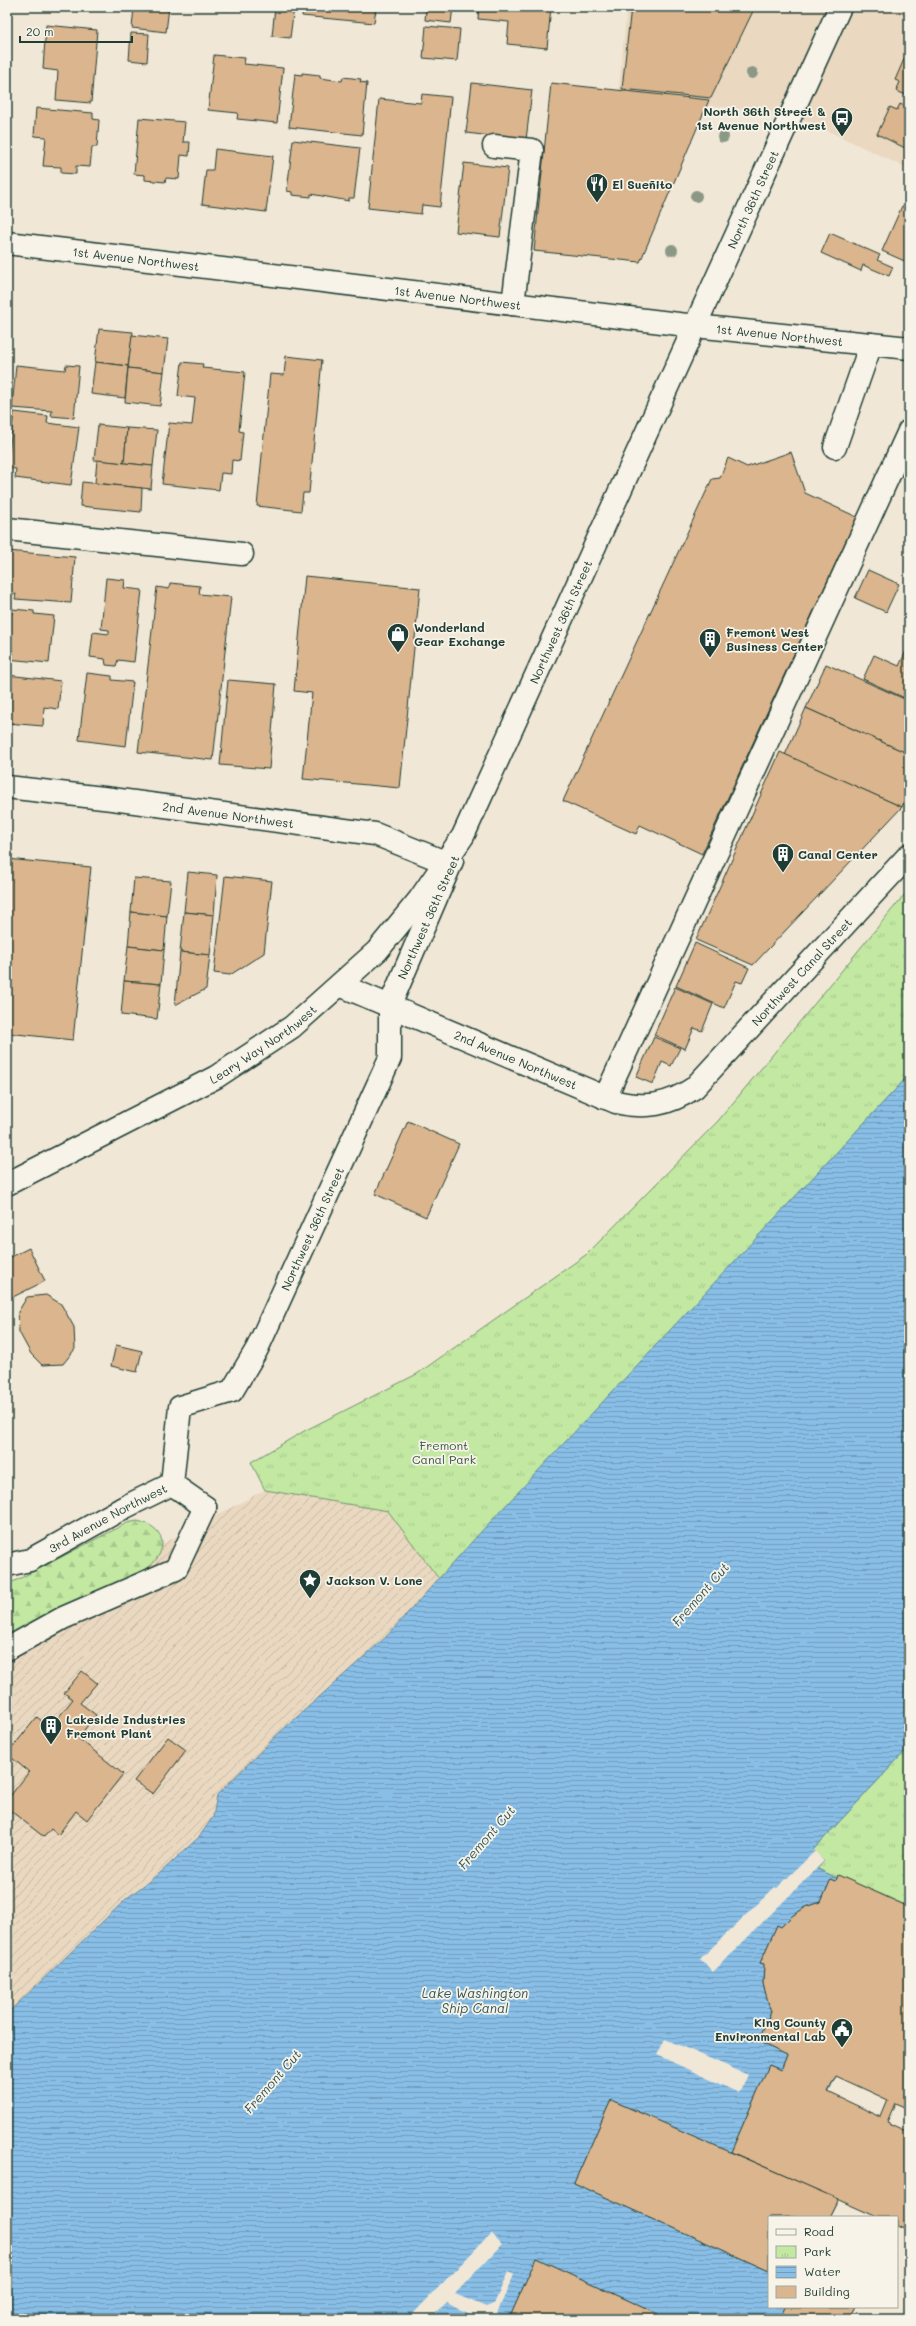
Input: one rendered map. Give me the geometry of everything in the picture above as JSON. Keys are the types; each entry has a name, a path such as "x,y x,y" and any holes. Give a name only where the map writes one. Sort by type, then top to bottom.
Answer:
{"street":[{"name":"North 36th Street","path":"695,326 840,7"},
{"path":"494,146 532,150 513,304"},
{"name":"1st Avenue Northwest","path":"7,243 695,326 909,348"},
{"name":"Northwest 36th Street","path":"172,1484 180,1407 232,1391 257,1349 390,1058 390,1005 463,836 695,326"},
{"path":"835,447 871,344"},
{"path":"605,1098 909,431"},
{"path":"7,529 242,554"},
{"name":"2nd Avenue Northwest","path":"7,788 112,799 375,834 445,862"},
{"name":"Leary Way Northwest","path":"7,1184 216,1077 292,1027 340,985 376,950 419,900 463,836"},
{"name":"Northwest Canal Street","path":"694,1088 909,855"},
{"name":"2nd Avenue Northwest","path":"340,985 390,1005 605,1098 632,1106 665,1104 681,1097 694,1088"},
{"name":"3rd Avenue Northwest","path":"7,1565 30,1560 125,1507 172,1484 205,1507 176,1569 63,1618 7,1649"}],"shaded area":[{"path":"627,7 909,7 909,169 792,114 618,97"},
{"path":"265,1490 388,1511 439,1579 386,1637 217,1795 213,1817 199,1837 160,1873 127,1898 7,2014 7,1625"}],"green space":[{"name":"Fremont Canal Park","path":"909,889 909,1075 439,1579 388,1511 265,1490 251,1462 306,1430 417,1374 587,1254 718,1121"},
{"path":"137,1521 154,1528 159,1533 161,1539 162,1546 160,1553 149,1567 7,1640 7,1585 127,1523"},
{"path":"909,1747 909,1907 839,1876 837,1878 816,1868 824,1861 813,1850"}],"water":[{"name":"Lake Washington Ship Canal","path":"909,1075 909,1747 813,1850 824,1861 817,1869 837,1878 836,2076 790,2178 838,2199 830,2216 768,2216 768,2308 856,2308 850,2319 7,2319 7,2014 127,1898 160,1873 199,1837 213,1817 217,1795 278,1734 386,1637 478,1535"}],"pier":[{"path":"815,1851 824,1861 713,1972 700,1959"},
{"path":"665,2039 748,2075 739,2093 657,2055"},
{"path":"491,2233 502,2244 455,2294 486,2307 494,2304 508,2272 514,2275 497,2313 509,2319 479,2319 447,2302 430,2319 408,2319"}],"building":[{"path":"134,7 169,7 166,32 132,28"},
{"path":"214,7 228,7 227,10"},
{"path":"275,7 294,7 290,38 272,36"},
{"path":"303,7 376,7 374,23 302,16"},
{"path":"395,7 453,7 451,23 425,20 426,10"},
{"path":"479,7 551,7 547,48 507,44 509,22 478,19"},
{"path":"631,7 755,7 711,98 622,89"},
{"path":"46,25 97,30 91,103 56,100 58,71 43,69"},
{"path":"426,26 460,29 457,61 423,58"},
{"path":"131,33 149,34 147,62 129,60"},
{"path":"908,50 909,96 896,91 900,82 895,80"},
{"path":"214,55 245,58 244,64 283,68 277,123 237,119 238,113 208,110"},
{"path":"302,73 320,75 320,78 342,81 343,77 361,79 360,82 367,83 362,135 289,127 295,74 302,75"},
{"path":"472,83 532,90 526,140 466,133"},
{"path":"551,83 709,100 640,262 534,251"},
{"path":"422,94 451,97 440,207 422,205 421,214 368,208 379,99 421,103"},
{"path":"900,104 909,108 909,150 877,134 890,107 897,110"},
{"path":"36,108 93,113 93,119 99,120 97,147 92,147 90,167 76,166 76,174 61,173 61,167 43,166 46,137 34,136"},
{"path":"139,118 185,122 183,142 190,142 189,156 181,155 179,179 166,178 165,182 145,180 145,175 134,174"},
{"path":"293,140 360,148 354,198 349,198 349,201 311,194 311,197 292,195 292,192 287,191"},
{"path":"215,149 273,156 266,212 202,204 206,170 213,170"},
{"path":"464,163 508,168 500,237 456,232"},
{"path":"902,206 909,209 909,263 882,251"},
{"path":"830,233 880,255 877,260 893,267 889,276 863,265 861,271 821,253"},
{"path":"99,329 133,332 128,366 95,362"},
{"path":"132,335 168,339 164,372 128,368"},
{"path":"286,356 322,360 309,493 303,493 301,511 257,506 270,374 284,375"},
{"path":"95,362 128,366 125,398 91,394"},
{"path":"182,362 203,364 202,368 245,372 239,431 243,432 240,461 232,460 231,474 221,473 219,490 162,484 169,423 192,425 195,398 178,396"},
{"path":"16,365 65,370 66,365 79,366 74,418 51,416 52,411 12,408"},
{"path":"128,368 164,372 160,406 125,402"},
{"path":"14,412 48,416 47,423 79,427 71,485 15,478 16,469 7,468"},
{"path":"98,425 127,428 124,463 94,460"},
{"path":"127,428 157,430 153,466 124,463"},
{"name":"Fremont West Business Center","path":"791,452 805,493 857,517 702,854 640,825 636,834 563,801 712,479 720,478 728,458 747,467"},
{"path":"97,460 153,466 151,489 95,483"},
{"path":"82,482 142,488 141,512 80,506"},
{"path":"7,551 75,557 71,603 15,599 16,594 7,594"},
{"path":"868,570 899,584 886,612 855,598"},
{"path":"305,576 420,588 400,788 303,779 312,693 294,691"},
{"path":"106,578 125,580 124,588 142,590 134,662 118,660 116,666 106,665 105,659 90,657 93,632 109,634 109,630 101,629"},
{"path":"170,583 200,586 199,594 231,597 213,760 138,752 157,587 169,589"},
{"path":"12,609 34,611 34,614 54,616 49,663 7,659 7,614 12,614"},
{"path":"908,647 909,700 863,679 874,655 899,666"},
{"path":"826,664 909,701 909,754 806,708"},
{"path":"87,673 112,676 112,680 133,682 126,746 79,740"},
{"path":"7,675 61,681 58,709 44,707 43,726 7,723"},
{"path":"228,680 276,684 269,769 220,765"},
{"path":"806,708 909,754 909,792 902,807 785,755"},
{"name":"Canal Center","path":"780,752 902,807 753,965 696,940"},
{"path":"7,859 91,867 73,1040 7,1033"},
{"path":"188,872 217,875 214,915 184,912"},
{"path":"225,876 272,881 264,953 230,975 214,973"},
{"path":"134,878 171,881 167,916 131,912"},
{"path":"131,912 167,916 164,950 128,946"},
{"path":"184,912 214,915 210,955 180,952"},
{"path":"695,943 749,968 742,983 736,981 724,1008 676,986"},
{"path":"128,946 164,950 161,984 124,981"},
{"path":"180,952 210,955 206,989 175,1005"},
{"path":"124,981 161,984 157,1019 121,1015"},
{"path":"675,987 713,1004 702,1031 694,1028 685,1049 654,1035"},
{"path":"654,1037 680,1048 671,1066 662,1062 653,1084 636,1077"},
{"path":"408,1121 459,1144 426,1217 375,1194"},
{"path":"29,1248 45,1281 7,1300 7,1259"},
{"path":"46,1295 61,1304 74,1327 75,1349 63,1364 42,1365 31,1354 19,1332 18,1312 27,1297"},
{"path":"116,1345 142,1351 137,1372 111,1366"},
{"name":"Lakeside Industries Fremont Plant","path":"82,1671 97,1683 80,1703 96,1715 78,1738 123,1774 87,1820 76,1811 58,1835 51,1829 44,1837 7,1808 7,1800 29,1772 7,1754 37,1717 50,1728 73,1699 64,1693"},
{"path":"168,1737 186,1750 153,1794 134,1781"},
{"name":"King County Environmental Lab","path":"838,1875 909,1907 909,2109 895,2103 887,2122 909,2132 909,2231 898,2226 898,2216 875,2216 731,2152 769,2065 781,2070 787,2055 763,2044 767,2037 761,2034 771,2012 763,1984 764,1964 760,1963 777,1925 781,1927 792,1916 806,1907 821,1902 831,1879 836,1881","holes":["836,2076 888,2100 881,2117 828,2092"]},
{"path":"611,2100 838,2199 830,2216 768,2216 768,2271 574,2183"},
{"path":"536,2258 658,2314 659,2319 509,2319"},
{"path":"786,2308 856,2308 850,2319 781,2319"}],"place":[{"name":"North 36th Street & 1st Avenue Northwest","path":"842,138"},
{"name":"El Sueñito","path":"597,204"},
{"name":"Wonderland Gear Exchange","path":"398,654"},
{"name":"Fremont West Business Center","path":"710,658"},
{"name":"Canal Center","path":"783,874"},
{"name":"Jackson V. Lone","path":"310,1600"},
{"name":"Lakeside Industries Fremont Plant","path":"51,1746"},
{"name":"King County Environmental Lab","path":"842,2048"}],"water label":[{"name":"Fremont Cut","path":"700,1594"},
{"name":"Fremont Cut","path":"486,1837"},
{"name":"Fremont Cut","path":"272,2081"}]}
